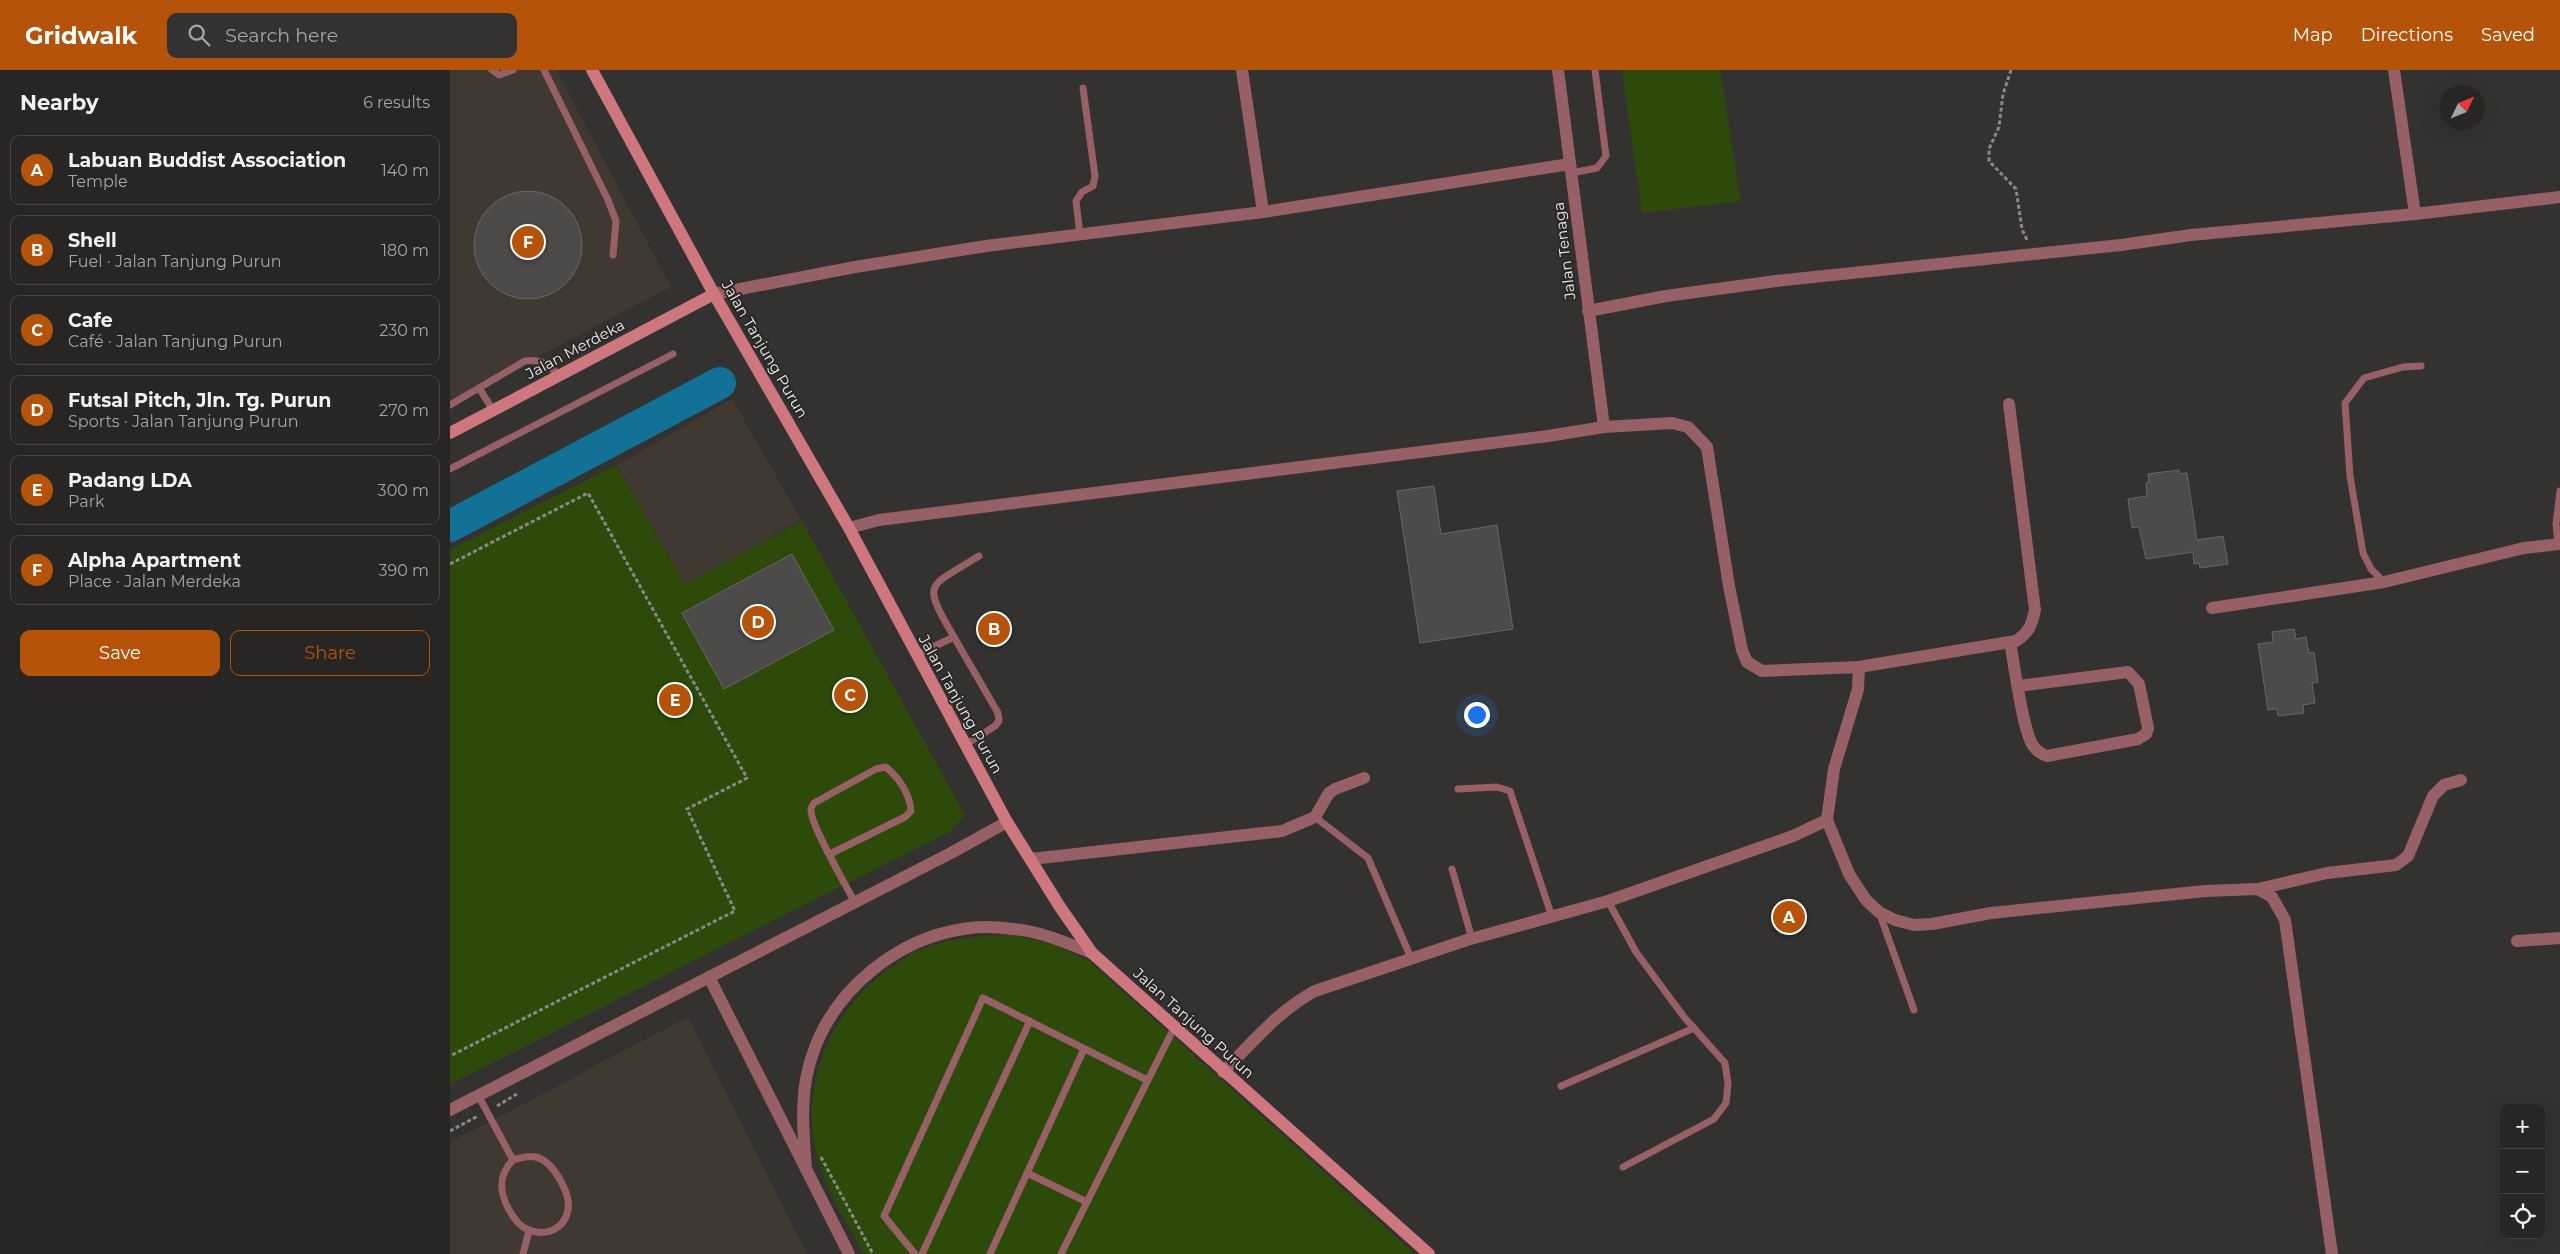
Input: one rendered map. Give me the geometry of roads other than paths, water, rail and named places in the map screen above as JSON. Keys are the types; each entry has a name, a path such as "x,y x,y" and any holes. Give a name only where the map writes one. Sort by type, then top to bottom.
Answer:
{"street":[{"name":"Jalan Tanjung Purun","path":"592,70 714,294 849,528 1007,822 1060,907 1092,953 1429,1254"},
{"path":"1242,70 1263,212"},
{"name":"Jalan Tenaga","path":"1558,70 1604,427"},
{"path":"2394,70 2415,214"},
{"path":"714,294 865,265 986,246 1263,212 1571,168"},
{"path":"1588,311 1666,296 1776,281 2121,245 2191,235 2415,214 2560,197"},
{"name":"Jalan Merdeka","path":"450,433 714,294"},
{"path":"849,528 880,520 1548,436 1604,427 1672,423 1688,427 1707,447 1729,586 1742,650 1747,662 1762,671 1858,667 2010,642 2026,635 2032,624 2035,610 2009,404"},
{"path":"2212,608 2384,582 2524,548 2559,544"},
{"path":"2010,642 2018,686 2029,739 2035,749 2047,756 2138,739 2146,734 2148,728 2139,684 2128,672 2018,686"},
{"path":"1858,667 1858,689 1834,769 1827,820 1849,874 1866,900 1879,912 1895,920 1914,925 1932,924 1991,913 2205,891 2258,889 2327,873 2396,865 2408,856 2433,796 2444,785 2461,780"},
{"path":"1031,858 1282,831 1315,817 1329,793 1364,778"},
{"path":"1223,1072 1298,1000 1315,991 1472,939 1608,901 1793,836 1827,820"},
{"path":"450,1110 855,903 1007,822"},
{"path":"2258,889 2272,897 2285,920 2332,1254"},
{"path":"806,1170 802,1118 805,1086 812,1054 826,1023 854,986 877,966 913,943 964,928 1014,928 1058,939 1092,953"},
{"path":"2517,942 2560,938"},
{"path":"709,977 849,1254"}],"lane":[{"path":"492,70 499,75 514,70"},
{"path":"544,70 616,221 613,255"},
{"path":"1571,168 1597,168 1606,156 1595,70"},
{"path":"1080,235 1076,201 1095,181 1083,88"},
{"path":"450,469 673,354"},
{"path":"450,405 525,361 536,359 550,365 559,376"},
{"path":"2384,582 2372,568 2363,553 2350,476 2345,403 2364,378 2403,368 2420,366"},
{"path":"479,388 493,410"},
{"path":"2559,544 2556,524 2560,491"},
{"path":"966,744 995,726 999,720 998,713 936,604 932,592 936,582 979,556"},
{"path":"916,655 954,637"},
{"path":"830,854 905,817 911,811 910,802 896,775 886,767 876,769 814,803 811,810 813,821 855,903"},
{"path":"1458,789 1497,787 1510,791 1552,917"},
{"path":"1315,817 1368,858 1411,958"},
{"path":"1452,869 1472,939"},
{"path":"1608,901 1636,952 1694,1028 1725,1063 1728,1084 1726,1103 1714,1118 1623,1167"},
{"path":"1879,912 1914,1010"},
{"path":"915,1254 884,1216 983,998 1147,1080"},
{"path":"922,1254 1030,1021"},
{"path":"1062,1254 1175,1026"},
{"path":"1561,1086 1694,1028"},
{"path":"990,1254 1084,1049"},
{"path":"478,1095 513,1160"},
{"path":"527,1156 538,1157 547,1163 568,1197 568,1208 562,1223 550,1231 542,1233 529,1231 518,1223 510,1212 502,1192 503,1174 513,1160 527,1156"},
{"path":"1027,1173 1087,1202"},
{"path":"523,1254 529,1231"}],"waterway":[{"path":"450,526 720,383"}],"place":[{"name":"Alpha Apartment","path":"528,242"},
{"name":"Futsal Pitch, Jln. Tg. Purun","path":"758,622"},
{"name":"Shell","path":"994,629"},
{"name":"Cafe","path":"850,695"},
{"name":"Padang LDA","path":"675,700"},
{"name":"Labuan Buddist Association","path":"1789,917"}]}
